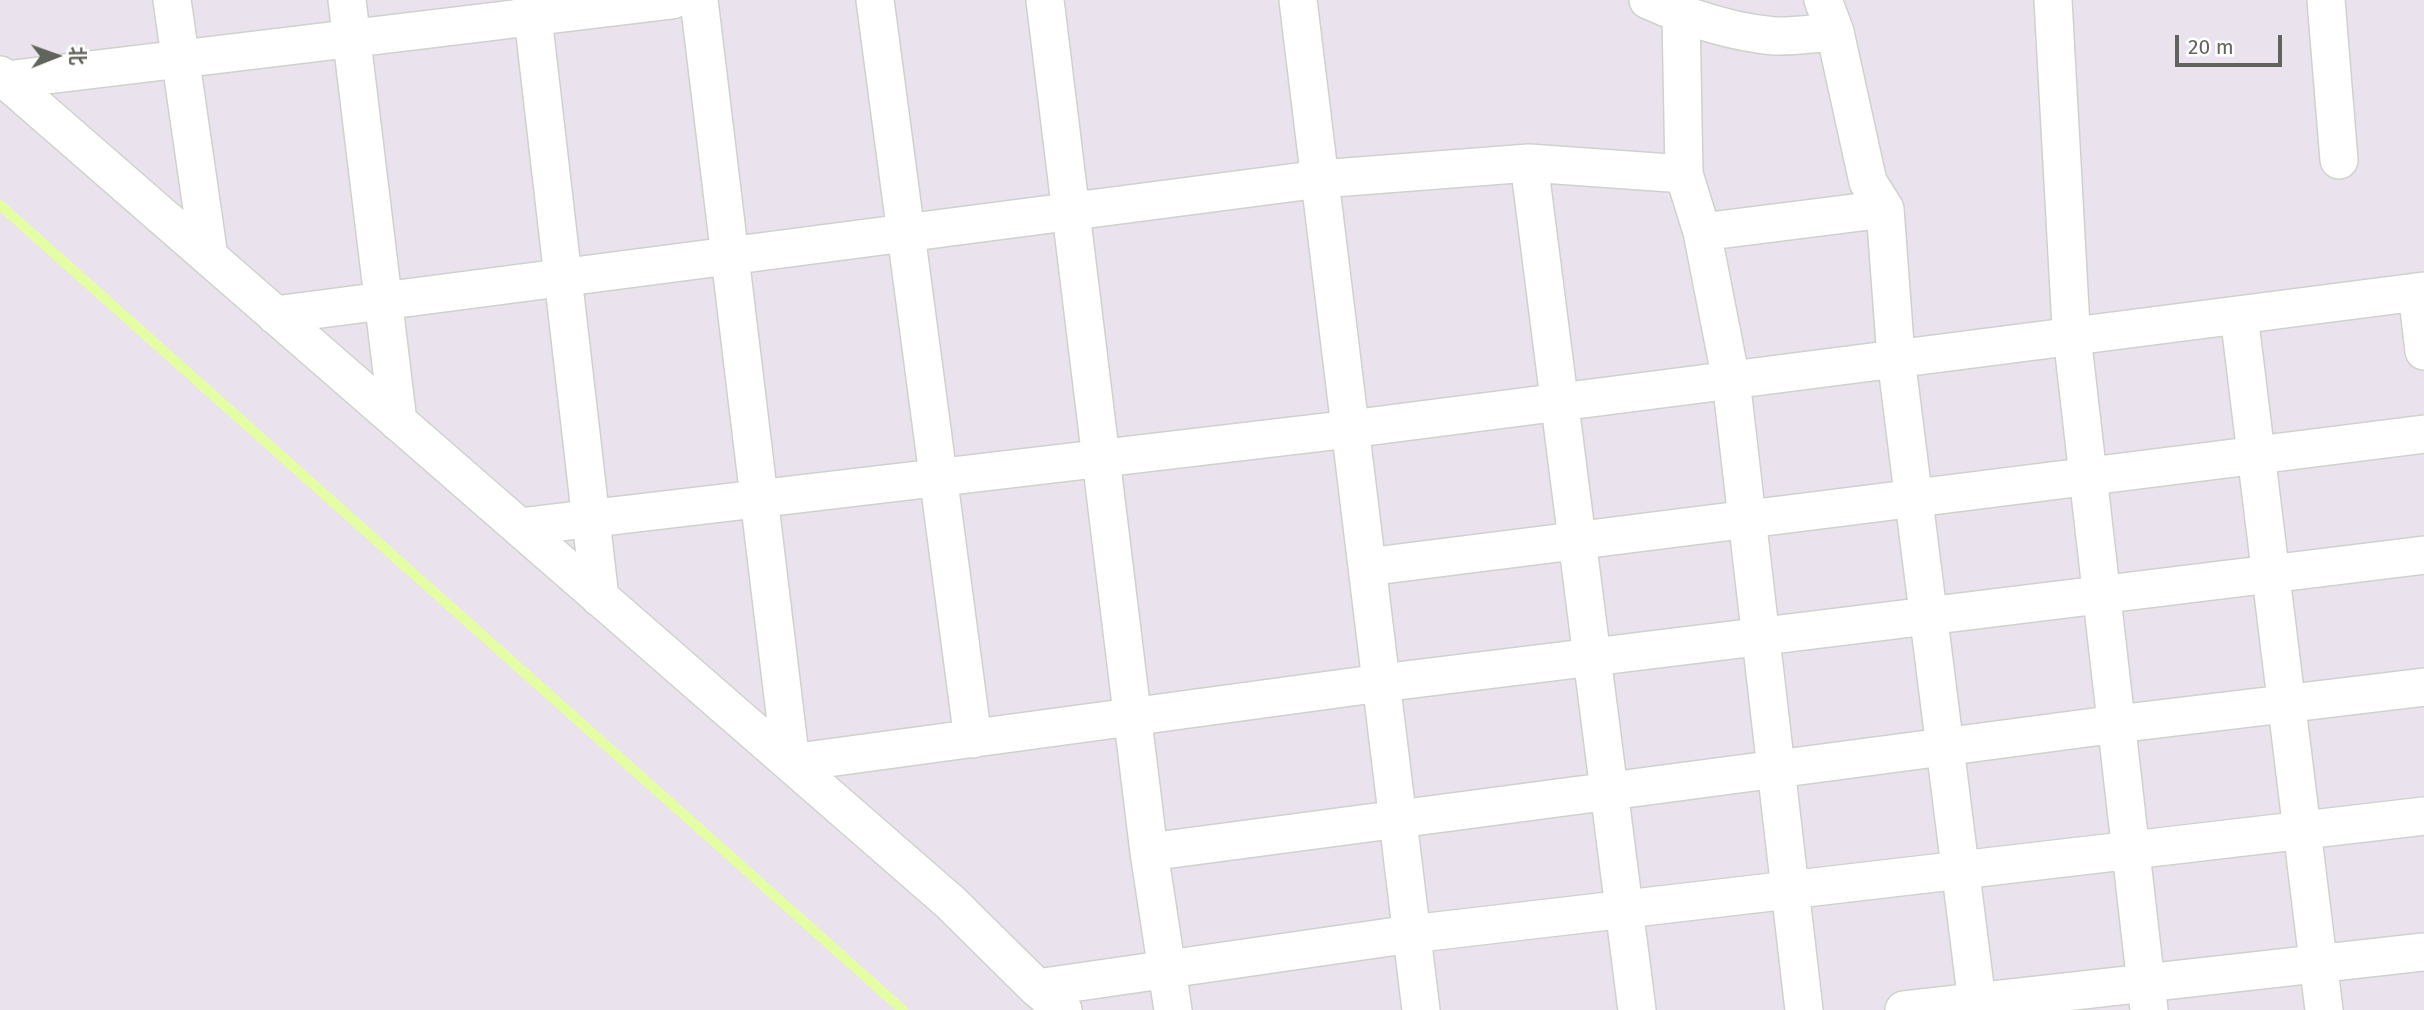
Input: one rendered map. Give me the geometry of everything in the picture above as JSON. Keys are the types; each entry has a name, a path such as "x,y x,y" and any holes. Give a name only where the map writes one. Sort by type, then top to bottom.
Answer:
{"lane":[{"path":"172,0 209,257"},
{"path":"347,0 398,422"},
{"path":"3,78 181,60 352,38 532,8 672,0"},
{"path":"699,0 791,764"},
{"path":"875,0 973,739"},
{"path":"1045,0 1149,852 1173,1010"},
{"path":"1298,0 1421,1010"},
{"path":"1648,0 1681,15 1740,31 1776,36 1829,16 1867,182 1885,209 1896,358 1978,1006"},
{"path":"2053,0 2072,336 2147,996"},
{"path":"2326,0 2340,160"},
{"path":"532,8 600,598"},
{"path":"1681,15 1684,174 1702,232 1731,380 1804,1010"},
{"path":"3,78 950,902 1050,999 1167,969 1411,934 2424,816"},
{"path":"1529,163 1637,1010"},
{"path":"275,315 1320,179 1529,163 1684,174"},
{"path":"1702,232 1885,209"},
{"path":"519,527 1350,429 2420,291 2424,351"},
{"path":"2239,315 2324,1010"},
{"path":"1367,567 2424,434"},
{"path":"791,764 1381,683 2424,555"},
{"path":"1149,852 2117,724 2424,687"},
{"path":"1904,1010 2147,996 2318,964 2424,952"}],"waterway":[{"path":"0,205 903,1010"}]}
